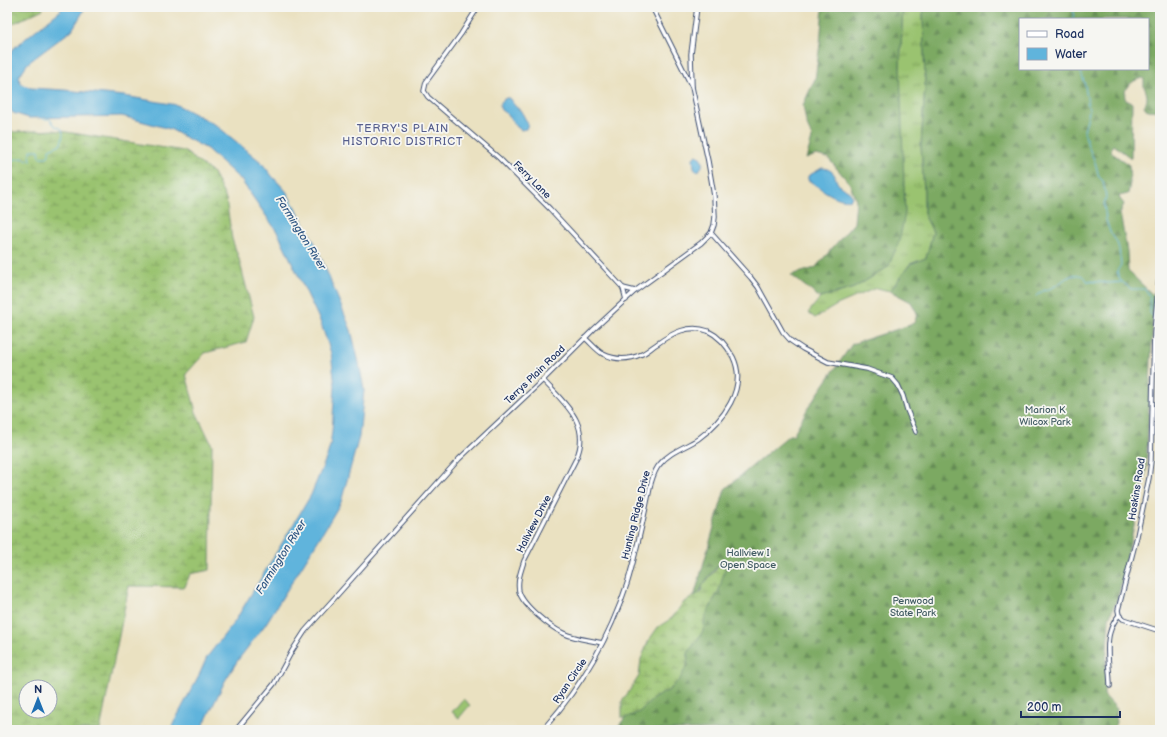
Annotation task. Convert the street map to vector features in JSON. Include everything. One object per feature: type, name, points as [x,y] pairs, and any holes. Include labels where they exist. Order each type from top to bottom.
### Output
[{"type":"street","name":"Ferry Lane","points":[[478,7],[431,73],[424,90],[428,97],[499,158],[550,209],[623,288],[626,300]]},
{"type":"street","points":[[652,7],[692,87]]},
{"type":"street","points":[[697,7],[692,38],[692,87],[714,196],[715,217],[711,233],[758,287],[782,332],[787,337],[803,349],[828,362],[867,368],[892,378],[901,390],[916,432]]},
{"type":"street","points":[[684,71],[691,70]]},
{"type":"street","name":"Terrys Plain Road","points":[[236,730],[274,684],[305,631],[459,458],[543,380],[635,291],[701,243],[711,233]]},
{"type":"street","name":"Hoskins Road","points":[[1110,686],[1108,645],[1110,632],[1119,615],[1118,610],[1137,536],[1151,461],[1154,333],[1160,266]]},
{"type":"street","points":[[623,288],[635,291]]},
{"type":"street","name":"Hunting Ridge Drive","points":[[585,338],[602,353],[621,359],[643,354],[665,338],[679,332],[691,329],[702,329],[714,334],[723,342],[734,359],[738,372],[732,400],[723,416],[697,439],[664,459],[656,469],[626,585],[620,603],[602,643]]},
{"type":"street","name":"Hallview Drive","points":[[543,380],[574,415],[580,431],[582,443],[576,459],[524,560],[519,577],[519,593],[522,599],[534,612],[563,633],[602,643]]},
{"type":"street","points":[[1119,615],[1123,619],[1160,630]]},
{"type":"street","name":"Ryan Circle","points":[[546,726],[578,686],[602,643]]},
{"type":"green space","points":[[7,7],[43,7],[43,9],[10,25],[7,31]]},
{"type":"green space","points":[[823,7],[903,7],[900,66],[905,213],[899,242],[888,267],[854,288],[820,298],[791,275],[815,268],[854,223],[856,200],[850,184],[828,158],[816,155],[806,159],[812,138],[806,122],[803,105],[815,79]]},
{"type":"green space","points":[[903,7],[925,7],[923,14],[925,85],[921,145],[924,214],[933,232],[926,258],[910,264],[890,291],[876,288],[837,305],[815,318],[808,313],[820,298],[854,288],[888,267]]},
{"type":"green space","points":[[925,7],[1160,7],[1160,111],[1147,110],[1144,106],[1147,101],[1147,96],[1143,78],[1131,83],[1125,90],[1125,97],[1126,100],[1132,103],[1131,158],[1113,145],[1111,148],[1112,153],[1129,165],[1130,183],[1128,194],[1119,196],[1124,204],[1120,213],[1127,251],[1128,271],[1154,296],[1146,472],[1118,597],[1109,618],[1104,695],[1117,709],[1115,730],[615,730],[625,718],[639,712],[654,698],[669,690],[687,665],[688,653],[703,631],[705,617],[719,590],[722,562],[703,585],[699,593],[694,597],[725,489],[789,435],[793,435],[808,408],[852,344],[915,322],[917,313],[911,302],[890,291],[910,264],[926,258],[933,232],[924,214],[921,145],[925,85],[923,14]]},
{"type":"green space","points":[[7,129],[14,132],[54,130],[184,151],[213,173],[226,199],[232,239],[239,259],[254,317],[246,342],[205,353],[186,374],[196,412],[212,445],[210,570],[190,574],[185,587],[129,586],[100,730],[7,730]]},
{"type":"green space","points":[[722,562],[725,569],[719,590],[705,617],[703,631],[688,653],[687,665],[680,679],[669,690],[654,698],[639,712],[622,718],[622,701],[639,676],[641,659],[649,640],[658,627],[672,618],[683,603],[701,592],[703,585]]},
{"type":"green space","points":[[463,699],[470,705],[459,718],[452,712]]},
{"type":"water","name":"Farmington River","points":[[62,7],[84,7],[83,12],[72,30],[28,63],[19,76],[20,83],[31,88],[124,96],[177,105],[216,125],[261,162],[286,191],[315,243],[351,330],[359,363],[364,390],[359,437],[341,502],[265,625],[238,660],[225,681],[201,730],[170,730],[207,657],[235,621],[311,495],[330,446],[335,386],[331,353],[320,321],[278,233],[241,180],[207,149],[170,129],[122,116],[29,118],[13,113],[7,105],[7,61],[13,49],[60,11]]},
{"type":"water","points":[[506,98],[509,98],[521,111],[528,124],[526,129],[521,130],[517,127],[508,115],[501,110],[499,105]]},
{"type":"water","points":[[696,155],[699,156],[702,161],[702,167],[696,171],[693,158]]},
{"type":"water","points":[[822,168],[825,168],[835,175],[838,184],[851,194],[851,199],[846,200],[835,197],[808,180],[808,176]]},
{"type":"waterway","points":[[1073,18],[1074,7]]},
{"type":"waterway","points":[[1080,70],[1085,85],[1089,111],[1084,131],[1099,177],[1103,181],[1106,197],[1104,204],[1106,220],[1110,232],[1117,242],[1119,249],[1121,265],[1117,271],[1120,280],[1131,289],[1145,289],[1150,296],[1150,313],[1153,316]]},
{"type":"waterway","points":[[7,161],[22,158],[31,161],[31,150],[39,150],[40,157],[47,157],[49,155],[49,149],[61,144],[63,134],[62,129],[55,126],[50,119],[43,119],[41,117]]},
{"type":"waterway","points":[[1036,296],[1040,292],[1053,287],[1068,277],[1074,275],[1083,276],[1087,281],[1109,283],[1122,282]]},
{"type":"district","name":"TERRY'S PLAIN HISTORIC DISTRICT","points":[[403,134]]},
{"type":"park label","name":"Marion K Wilcox Park","points":[[1045,416]]},
{"type":"park label","name":"Hallview I Open Space","points":[[748,558]]},
{"type":"park label","name":"Penwood State Park","points":[[913,606]]}]
